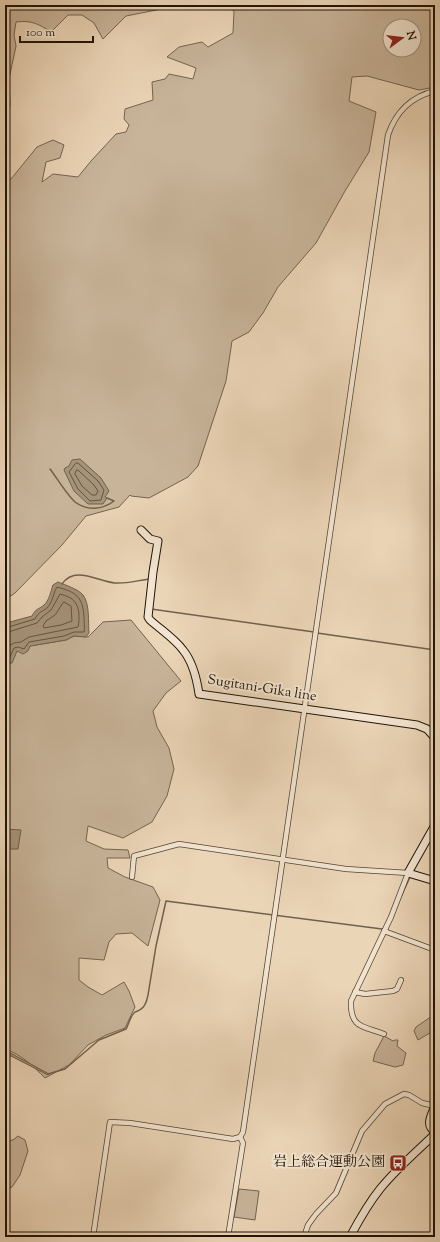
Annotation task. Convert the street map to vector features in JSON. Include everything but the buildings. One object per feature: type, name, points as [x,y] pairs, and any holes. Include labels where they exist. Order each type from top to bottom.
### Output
[{"type":"main road","name":"Sugitani-Gika line","points":[[141,530],[150,540],[158,541],[148,617],[177,643],[187,655],[196,678],[199,694],[417,725],[427,729],[435,738]]},
{"type":"main road","points":[[435,825],[408,873],[435,880]]},
{"type":"main road","points":[[350,1237],[363,1212],[380,1189],[393,1174],[435,1133],[429,1124],[435,1106]]},
{"type":"street","points":[[93,1237],[110,1122],[130,1123],[232,1139],[240,1137],[243,1132],[388,135],[393,122],[407,105],[428,93],[435,91]]},
{"type":"street","points":[[132,877],[134,856],[179,844],[346,869],[408,873],[384,930],[351,1001],[353,1018],[358,1025],[384,1034]]},
{"type":"street","points":[[384,930],[435,950]]},
{"type":"street","points":[[435,965],[435,980]]},
{"type":"street","points":[[355,992],[365,994],[397,989],[401,980]]},
{"type":"street","points":[[304,1237],[308,1226],[316,1214],[336,1193],[362,1131],[385,1104],[404,1094],[410,1095],[422,1103],[435,1106]]},
{"type":"street","points":[[228,1237],[243,1143],[240,1137]]},
{"type":"shaded area","points":[[5,5],[182,5],[126,16],[103,39],[94,23],[82,15],[68,15],[51,32],[35,23],[16,22],[14,35],[16,46],[9,79],[10,106],[5,122]]},
{"type":"shaded area","points":[[226,5],[435,5],[435,87],[419,90],[367,76],[352,77],[349,101],[376,112],[369,152],[316,243],[278,287],[263,313],[249,332],[232,341],[226,381],[198,466],[188,477],[149,498],[130,495],[119,507],[86,516],[62,545],[15,593],[5,600],[5,179],[11,179],[37,147],[53,140],[64,145],[60,158],[46,162],[42,182],[53,174],[78,177],[116,134],[126,132],[129,125],[124,119],[125,109],[153,100],[152,82],[165,79],[169,74],[193,79],[196,68],[167,57],[179,47],[202,42],[208,47],[233,33],[234,11]]},
{"type":"shaded area","points":[[131,620],[181,681],[166,693],[153,711],[157,727],[169,748],[174,769],[167,796],[152,822],[123,838],[88,826],[86,841],[104,849],[128,850],[130,858],[107,858],[108,868],[125,877],[153,887],[160,900],[148,946],[132,933],[116,934],[109,942],[104,960],[79,958],[79,980],[102,995],[124,982],[135,1007],[125,1028],[106,1035],[88,1045],[69,1065],[45,1078],[32,1065],[11,1051],[5,1049],[5,664],[6,665],[17,651],[30,646],[66,640],[74,636],[88,637],[103,622]]},
{"type":"shaded area","points":[[435,1002],[435,1030],[418,1040],[414,1031],[416,1027],[432,1016]]},
{"type":"shaded area","points":[[384,1036],[393,1041],[398,1040],[397,1046],[406,1053],[403,1065],[395,1067],[373,1061],[375,1053]]},
{"type":"shaded area","points":[[18,1136],[25,1140],[28,1151],[20,1175],[12,1187],[5,1190],[5,1141],[13,1140]]},
{"type":"shaded area","points":[[239,1189],[259,1191],[255,1220],[234,1217]]},
{"type":"water","points":[[80,459],[101,478],[109,491],[103,504],[88,504],[74,491],[64,470],[69,466],[72,460]]},
{"type":"water","points":[[58,582],[75,589],[83,595],[88,608],[89,633],[86,637],[74,636],[66,640],[30,646],[28,651],[23,654],[17,651],[12,663],[5,664],[5,625],[10,622],[32,616],[36,610],[46,603],[53,585]]},
{"type":"water","points":[[5,829],[21,830],[18,849],[8,849],[5,856]]},
{"type":"water","points":[[5,1050],[49,1074],[48,1075],[11,1056],[5,1056]]},
{"type":"waterway","points":[[50,469],[69,495],[80,505],[89,508],[100,508],[114,501],[107,498]]},
{"type":"waterway","points":[[62,584],[67,578],[80,575],[115,583],[150,579]]},
{"type":"waterway","points":[[151,609],[314,632]]},
{"type":"waterway","points":[[317,633],[435,650]]},
{"type":"waterway","points":[[400,899],[410,877]]},
{"type":"waterway","points":[[48,1074],[65,1069],[99,1040],[126,1029],[133,1014],[144,1006],[148,997],[156,946],[166,901],[382,929],[385,928]]},
{"type":"place","name":"岩上総合運動公園","points":[[398,1163]]}]
